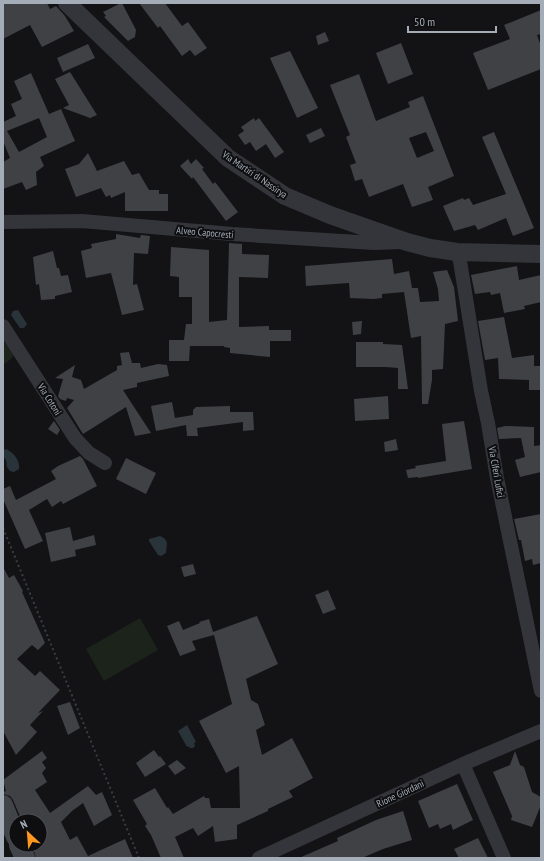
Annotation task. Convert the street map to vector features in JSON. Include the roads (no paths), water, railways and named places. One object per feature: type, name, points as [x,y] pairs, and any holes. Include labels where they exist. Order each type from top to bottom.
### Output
[{"type":"main road","points":[[3,805],[8,817]]},
{"type":"street","name":"Via Martiri di Nassirya","points":[[67,3],[228,158],[285,196],[330,215],[407,242],[430,248],[458,252],[541,254]]},
{"type":"street","name":"Alveo Capocresti","points":[[3,222],[82,221],[232,234],[366,243],[407,242]]},
{"type":"street","name":"Via Ciferi Lufici","points":[[458,252],[497,478],[541,691]]},
{"type":"street","name":"Via Cotoni","points":[[3,326],[75,438],[89,453],[105,463]]},
{"type":"street","name":"Rione Giordani","points":[[259,858],[463,764],[541,731]]},
{"type":"street","points":[[463,764],[504,858]]}]
